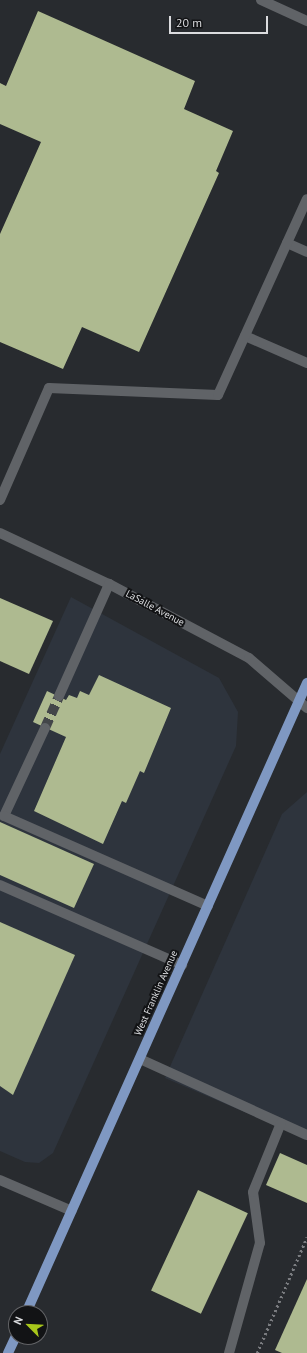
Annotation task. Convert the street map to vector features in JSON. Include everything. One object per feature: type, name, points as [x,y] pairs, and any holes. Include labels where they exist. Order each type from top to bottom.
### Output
[{"type":"main road","name":"West Franklin Avenue","points":[[30,1305],[208,906],[303,705],[307,683]]},
{"type":"street","points":[[266,1],[307,21]]},
{"type":"street","points":[[0,500],[49,388],[218,395],[307,199]]},
{"type":"street","points":[[287,243],[307,252]]},
{"type":"street","points":[[245,336],[307,363]]},
{"type":"street","name":"LaSalle Avenue","points":[[0,533],[110,584],[249,658],[303,705]]},
{"type":"street","points":[[59,696],[110,584]]},
{"type":"street","points":[[45,728],[4,816],[208,906]]},
{"type":"street","points":[[0,885],[182,965]]},
{"type":"street","points":[[140,1059],[307,1135]]},
{"type":"street","points":[[229,1353],[260,1243],[253,1192],[281,1123]]},
{"type":"street","points":[[0,1180],[72,1211]]},
{"type":"path","points":[[256,1353],[307,1237]]},
{"type":"shaded area","points":[[71,597],[219,678],[238,712],[236,746],[53,1153],[39,1163],[25,1162],[0,1151],[0,754]]},
{"type":"shaded area","points":[[307,792],[307,1139],[165,1078],[282,814]]},
{"type":"building","points":[[38,11],[195,81],[184,109],[233,131],[216,171],[219,173],[139,352],[82,327],[63,369],[0,342],[0,234],[41,142],[0,124],[0,83],[6,86]]},
{"type":"building","points":[[0,598],[53,621],[29,674],[0,661]]},
{"type":"building","points":[[99,675],[171,708],[144,773],[140,771],[126,803],[122,801],[103,844],[34,811],[66,737],[33,722],[47,691],[66,700],[69,695],[77,698],[80,691],[89,695]]},
{"type":"building","points":[[0,822],[94,864],[74,908],[0,875]]},
{"type":"building","points":[[0,922],[75,955],[13,1095],[0,1086]]},
{"type":"building","points":[[280,1153],[307,1165],[307,1203],[266,1185]]},
{"type":"building","points":[[198,1190],[248,1213],[201,1314],[151,1291]]},
{"type":"building","points":[[307,1279],[307,1353],[282,1353],[275,1350]]},
{"type":"tunnel","points":[[45,728],[59,696]]}]
